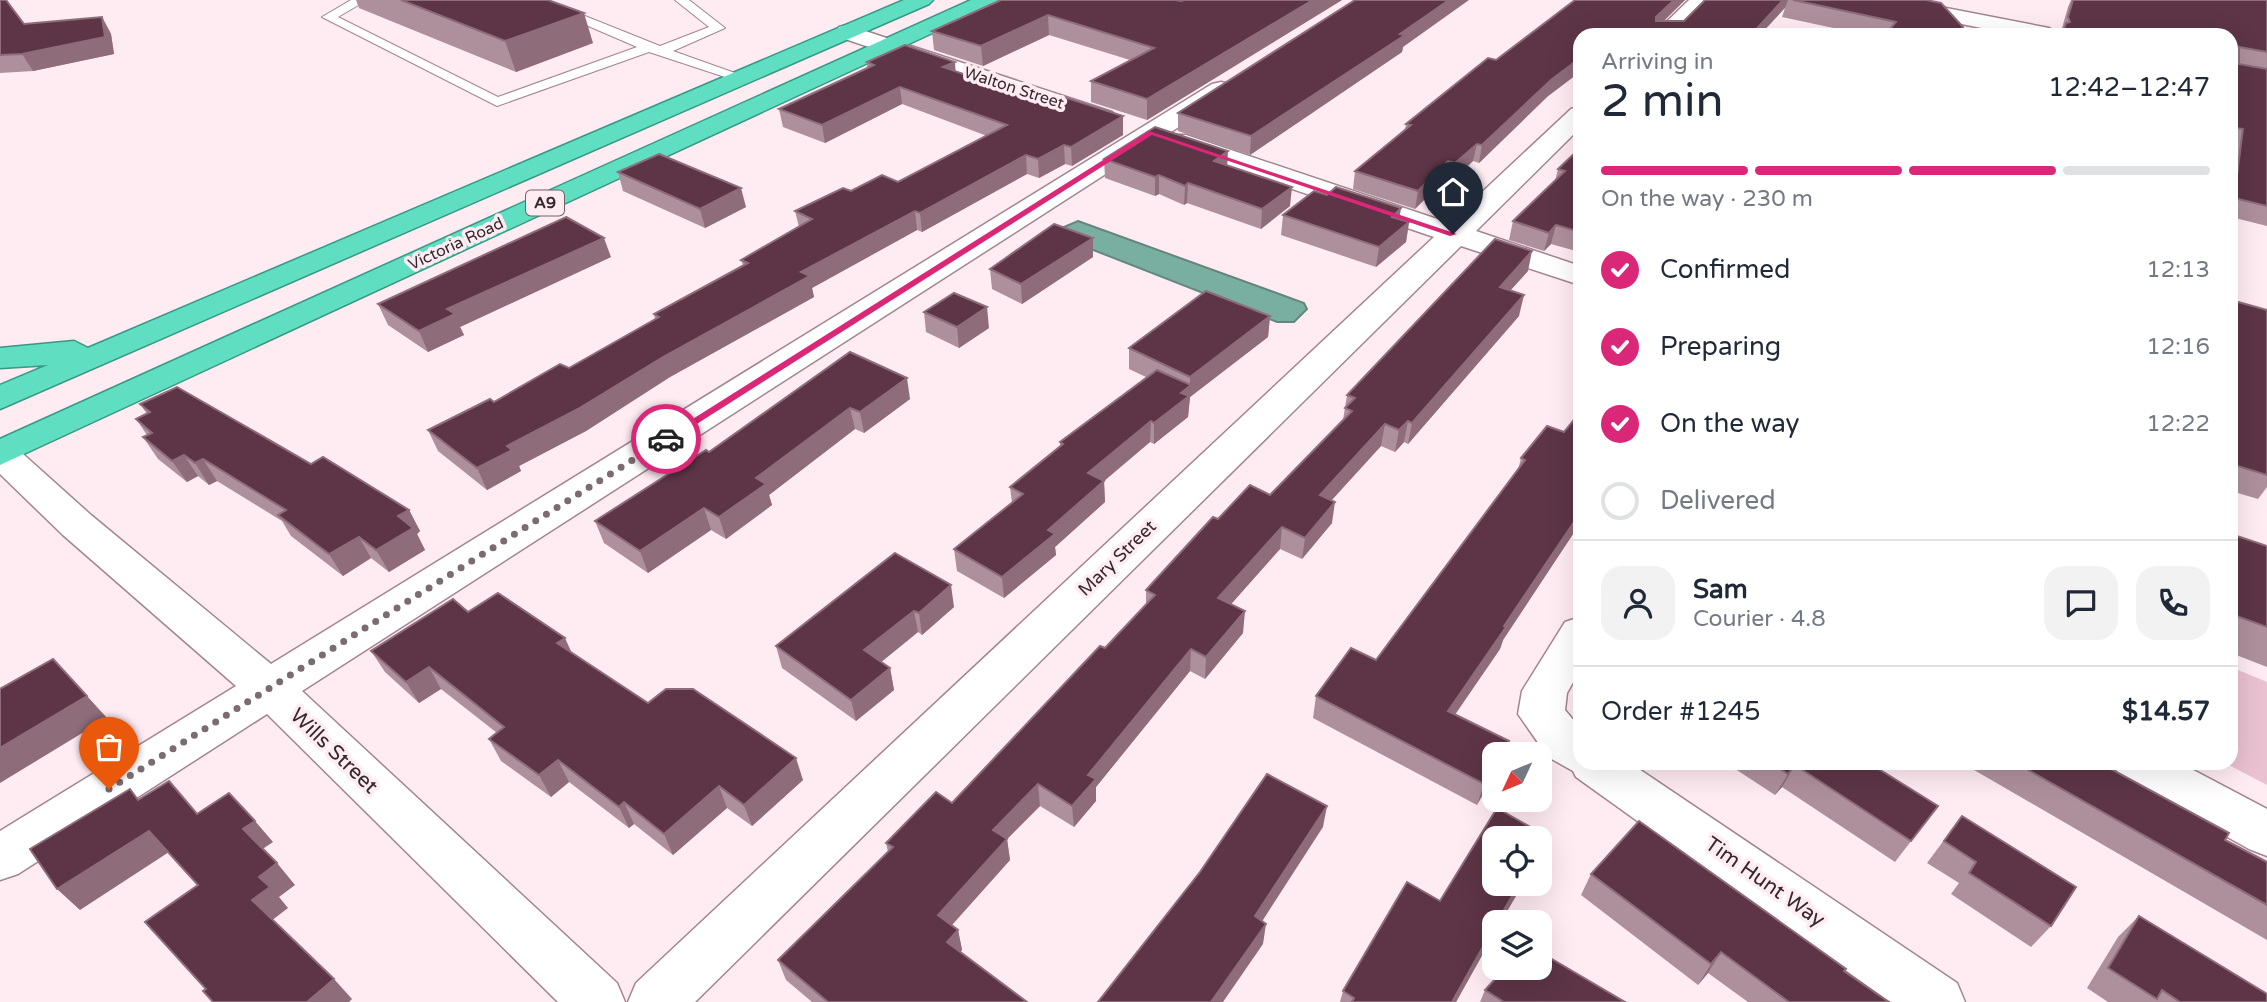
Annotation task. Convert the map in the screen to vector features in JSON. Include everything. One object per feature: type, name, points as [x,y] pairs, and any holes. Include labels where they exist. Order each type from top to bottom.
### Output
[{"type":"highway","name":"A9","points":[[0,398],[922,0]]},
{"type":"highway","name":"Victoria Road","points":[[0,453],[988,0]]},
{"type":"highway","points":[[0,358],[24,359],[128,342]]},
{"type":"street","points":[[1671,28],[1701,0]]},
{"type":"street","points":[[1873,0],[2016,26]]},
{"type":"street","name":"Walton Street","points":[[847,32],[1573,273]]},
{"type":"street","points":[[0,858],[1249,71]]},
{"type":"street","name":"Mary Street","points":[[656,1002],[1573,121]]},
{"type":"street","name":"Wills Street","points":[[0,453],[77,524],[270,689],[597,1002]]},
{"type":"street","points":[[1573,645],[1545,691],[1541,714],[1573,749]]},
{"type":"street","name":"Tim Hunt Way","points":[[1603,770],[1937,1002]]},
{"type":"street","points":[[2150,770],[2267,834]]},
{"type":"lane","points":[[362,0],[328,18],[497,102],[718,28],[681,0]]},
{"type":"lane","points":[[534,0],[654,49],[742,78]]},
{"type":"shaded area","points":[[1078,221],[1304,303],[1307,309],[1294,322],[1277,322],[1055,235],[1059,229]]},
{"type":"shaded area","points":[[2238,670],[2267,682],[2267,785],[2238,770]]},
{"type":"building","points":[[0,0],[6,0],[24,24],[102,17],[105,37],[22,54],[0,55]]},
{"type":"building","points":[[401,0],[548,0],[584,13],[505,41]]},
{"type":"building","points":[[1001,0],[1313,0],[1147,99],[1091,81],[1154,48],[1048,15],[981,46],[932,31]]},
{"type":"building","points":[[1355,0],[1449,0],[1400,34],[1405,35],[1251,136],[1178,113]]},
{"type":"building","points":[[1575,0],[1674,0],[1656,17],[1656,21],[1684,21],[1705,0],[1783,0],[1757,28],[1573,28],[1573,63],[1551,80],[1482,145],[1477,144],[1455,163],[1448,161],[1418,191],[1355,171],[1411,125],[1406,124],[1488,58],[1496,60]]},
{"type":"building","points":[[1793,0],[1926,0],[1941,3],[1963,27],[1891,28],[1896,22]]},
{"type":"building","points":[[2073,0],[2267,0],[2267,52],[2239,47],[2239,64],[2267,69],[2267,206],[2238,199],[2238,167],[2243,129],[2238,128],[2238,28],[2064,28],[2066,23],[2070,22],[2068,17]]},
{"type":"building","points":[[905,45],[955,62],[943,67],[1050,104],[1064,97],[1123,116],[1071,147],[1064,145],[1038,159],[1026,155],[920,213],[915,211],[801,272],[810,276],[663,357],[578,409],[507,446],[512,450],[477,468],[428,430],[490,399],[494,402],[560,364],[569,368],[659,317],[654,314],[748,263],[741,260],[812,219],[795,211],[843,188],[851,191],[882,175],[898,182],[1007,125],[900,87],[822,125],[779,109],[874,65],[867,62]]},
{"type":"building","points":[[1155,127],[1228,151],[1214,161],[1292,187],[1262,209],[1188,183],[1185,186],[1159,175],[1155,177],[1104,159]]},
{"type":"building","points":[[659,154],[741,188],[700,209],[618,172]]},
{"type":"building","points":[[1573,155],[1573,230],[1556,225],[1549,233],[1513,221],[1565,171],[1558,169]]},
{"type":"building","points":[[1336,187],[1401,208],[1392,217],[1409,222],[1379,247],[1283,215],[1314,191],[1327,195]]},
{"type":"building","points":[[566,217],[604,238],[447,309],[455,314],[419,331],[378,304]]},
{"type":"building","points":[[1054,224],[1093,238],[1021,284],[990,269]]},
{"type":"building","points":[[1495,239],[1532,251],[1500,287],[1524,295],[1412,423],[1408,421],[1399,430],[1385,424],[1320,495],[1335,502],[1305,538],[1282,527],[1218,598],[1245,611],[1206,657],[1191,649],[1088,775],[1096,779],[1072,806],[1038,784],[993,830],[1007,839],[938,915],[958,930],[947,942],[1027,1002],[828,1002],[778,960],[893,847],[886,843],[936,792],[952,803],[1100,646],[1105,648],[1155,595],[1146,590],[1213,517],[1218,519],[1250,485],[1270,495],[1352,411],[1345,408],[1355,398],[1347,395]]},
{"type":"building","points":[[1206,291],[1270,316],[1190,377],[1129,348]]},
{"type":"building","points":[[954,293],[987,307],[957,327],[924,312]]},
{"type":"building","points":[[2238,302],[2267,310],[2267,475],[2238,466]]},
{"type":"building","points":[[850,352],[907,378],[860,412],[850,408],[756,478],[766,484],[719,517],[704,508],[640,551],[595,521],[706,450],[709,452]]},
{"type":"building","points":[[1157,370],[1191,385],[1181,393],[1189,396],[1154,423],[1151,421],[1088,473],[1104,481],[1048,530],[1055,534],[1002,577],[954,549],[1023,494],[1010,487],[1063,444],[1060,442]]},
{"type":"building","points":[[177,387],[311,464],[323,457],[409,510],[398,516],[413,528],[376,550],[359,537],[329,554],[278,515],[286,510],[203,459],[195,463],[184,455],[172,461],[143,437],[152,433],[136,419],[150,412],[140,404]]},
{"type":"building","points":[[1573,421],[1573,523],[1448,711],[1509,741],[1482,742],[1482,783],[1316,696],[1351,648],[1376,660],[1525,460],[1521,458],[1547,426],[1564,432]]},
{"type":"building","points":[[2238,536],[2267,546],[2267,627],[2238,617]]},
{"type":"building","points":[[895,553],[951,585],[919,613],[914,611],[864,650],[890,668],[851,700],[776,646]]},
{"type":"building","points":[[498,593],[565,638],[557,643],[648,703],[666,689],[693,689],[796,758],[744,805],[719,786],[664,834],[624,802],[619,807],[558,760],[539,775],[489,739],[504,727],[429,667],[406,682],[371,651],[453,599],[468,612]]},
{"type":"building","points":[[53,659],[87,696],[0,748],[0,689]]},
{"type":"building","points":[[1803,770],[1880,770],[1938,806],[1911,841]]},
{"type":"building","points":[[2028,770],[2113,770],[2229,833],[2225,840],[2267,862],[2267,905]]},
{"type":"building","points":[[1267,774],[1327,806],[1255,916],[1266,924],[1211,1002],[1098,1002],[1200,872]]},
{"type":"building","points":[[169,781],[197,814],[229,793],[255,821],[243,829],[277,863],[259,877],[270,887],[252,900],[334,979],[307,1002],[213,1002],[203,991],[206,989],[145,922],[198,885],[149,831],[57,889],[30,849],[130,789],[138,800]]},
{"type":"building","points":[[1495,812],[1504,812],[1528,826],[1486,826]]},
{"type":"building","points":[[1962,816],[2076,887],[2051,926],[1969,873],[1976,862],[1944,841]]},
{"type":"building","points":[[1639,821],[1889,1002],[1789,1002],[1721,952],[1711,964],[1591,874]]},
{"type":"building","points":[[1482,832],[1482,896],[1512,896],[1504,910],[1482,910],[1482,948],[1452,1002],[1352,1002],[1354,998],[1343,991],[1407,882],[1440,901]]},
{"type":"building","points":[[2139,916],[2267,994],[2267,1002],[2180,1002],[2162,990],[2157,999],[2108,968]]},
{"type":"building","points":[[1552,959],[1625,1002],[1504,1002],[1485,990],[1494,980],[1552,980]]},
{"type":"way so far","points":[[109,789],[666,439]]},
{"type":"route","points":[[666,439],[1152,133],[1453,234]]}]
